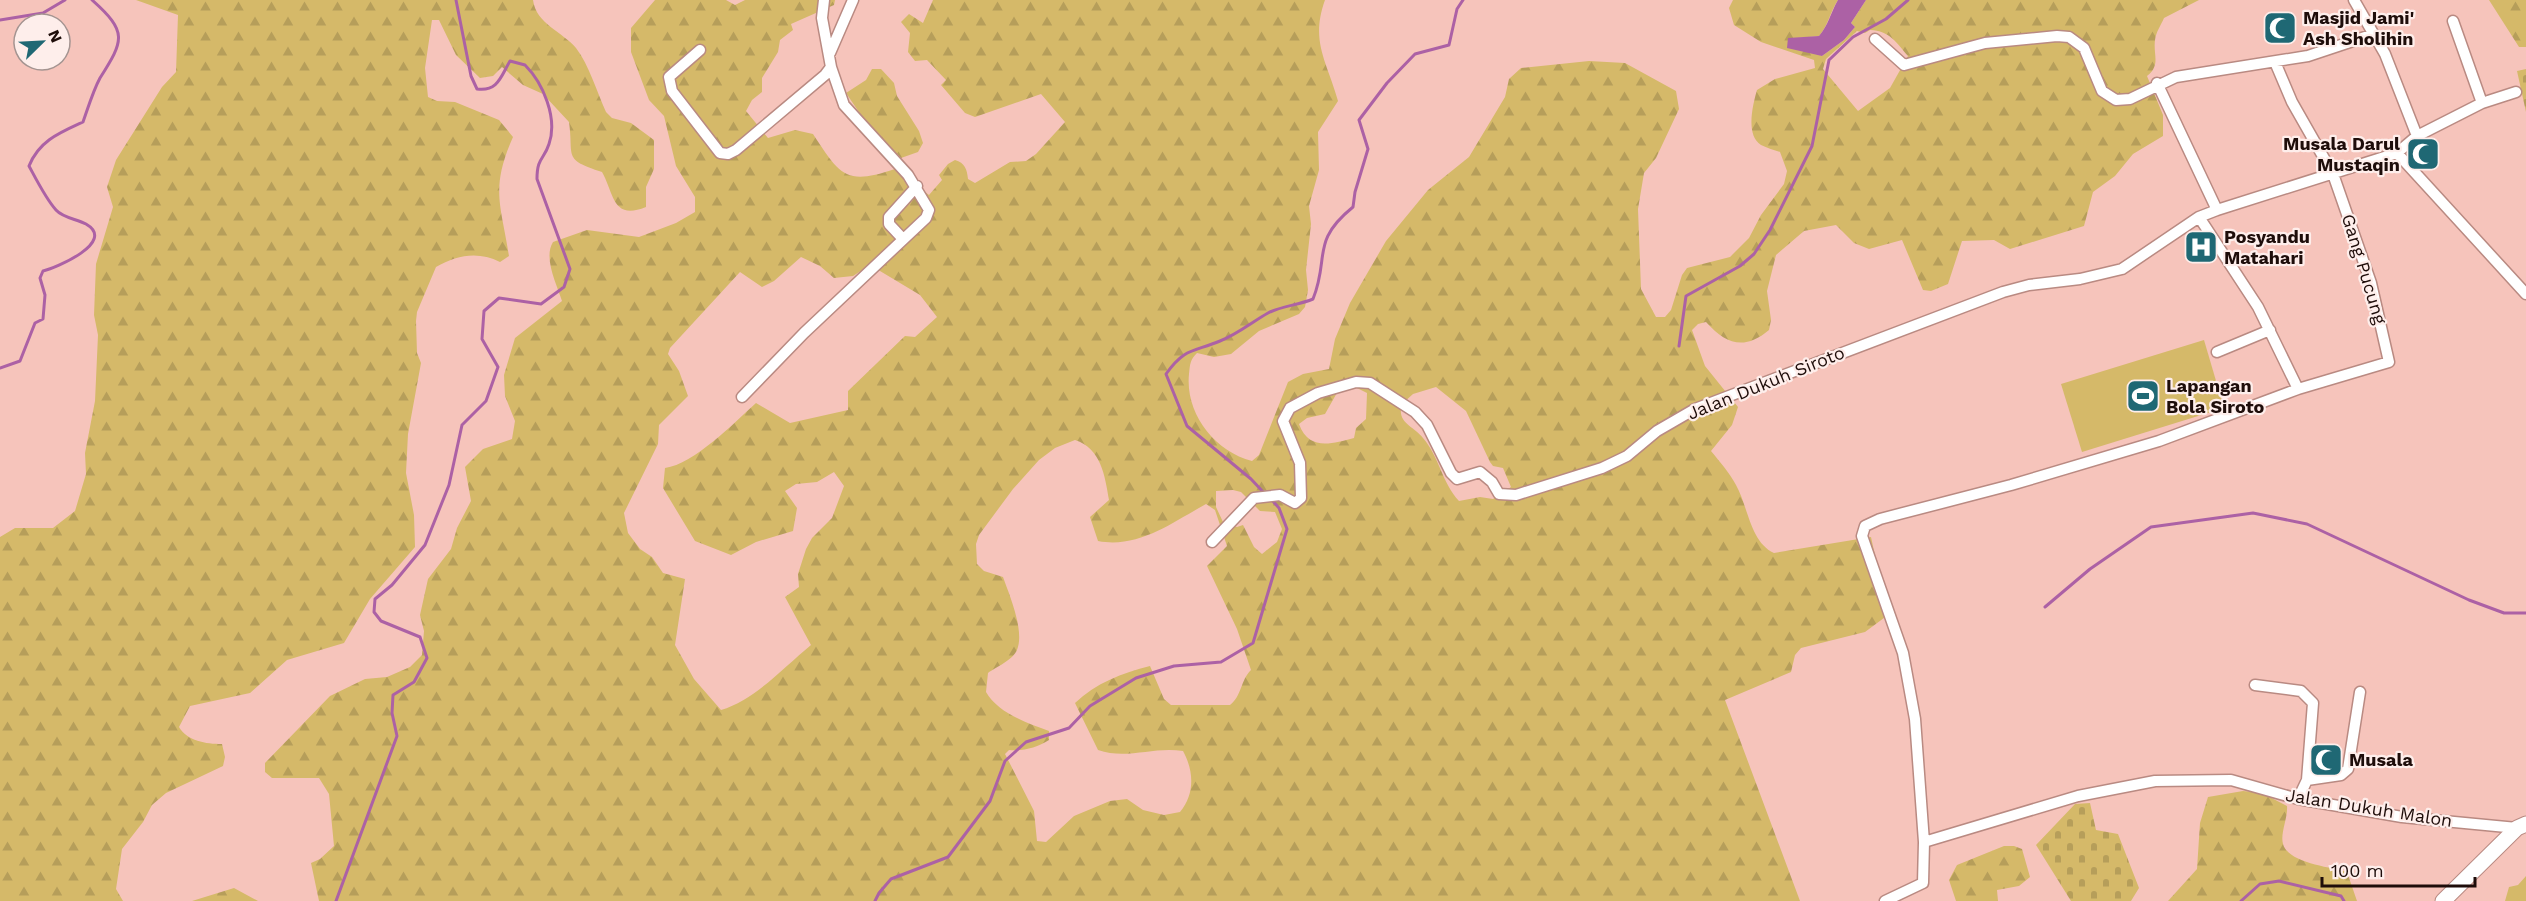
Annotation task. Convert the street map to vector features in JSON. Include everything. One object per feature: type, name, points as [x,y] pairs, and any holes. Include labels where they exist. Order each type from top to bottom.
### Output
[{"type":"street","points":[[742,397],[804,333],[926,218],[930,210],[917,186],[844,105],[831,67],[822,18],[824,0]]},
{"type":"street","points":[[830,53],[853,0]]},
{"type":"street","points":[[2354,0],[2385,54],[2417,136]]},
{"type":"street","points":[[2453,21],[2482,103]]},
{"type":"street","points":[[1875,39],[1904,65],[1985,43],[2069,37],[2084,48],[2102,91],[2116,100],[2130,99],[2157,83],[2175,76],[2308,56],[2374,34]]},
{"type":"street","points":[[700,50],[673,70],[669,76],[670,84],[672,91],[720,153],[728,154],[754,135],[831,67]]},
{"type":"street","points":[[2275,62],[2292,102],[2333,174]]},
{"type":"street","points":[[2157,83],[2217,210]]},
{"type":"street","name":"Jalan Dukuh Siroto","points":[[1212,542],[1254,498],[1280,495],[1290,503],[1295,503],[1301,498],[1300,463],[1287,433],[1283,421],[1284,416],[1290,408],[1333,388],[1356,382],[1370,384],[1415,412],[1427,425],[1451,474],[1457,479],[1480,472],[1492,482],[1499,494],[1516,495],[1602,468],[1628,456],[1657,431],[1695,409],[2003,292],[2029,285],[2080,279],[2122,269],[2199,217],[2240,201],[2397,153],[2417,136],[2482,103],[2516,92]]},
{"type":"street","points":[[2397,153],[2526,294]]},
{"type":"street","name":"Gang Pucung","points":[[2298,390],[2387,364],[2390,360],[2371,283],[2333,174]]},
{"type":"street","points":[[903,239],[889,224],[889,217],[917,186]]},
{"type":"street","points":[[1885,901],[1923,883],[1924,842],[1915,719],[1903,653],[1862,536],[1865,526],[1880,519],[2011,485],[2159,441],[2298,390],[2270,330],[2231,262],[2199,217]]},
{"type":"street","points":[[2217,352],[2270,330]]},
{"type":"street","points":[[2255,685],[2301,692],[2310,698],[2313,715],[2307,780],[2298,800]]},
{"type":"street","points":[[2307,780],[2341,775],[2348,769],[2360,692]]},
{"type":"street","name":"Jalan Dukuh Malon","points":[[1924,842],[2078,796],[2155,781],[2231,780],[2298,800],[2402,817],[2522,826]]},
{"type":"street","name":"Jalan Dukuh Malon","points":[[2443,901],[2522,826]]},
{"type":"green space","points":[[136,0],[533,0],[544,22],[571,42],[581,55],[606,112],[612,118],[631,123],[654,140],[654,169],[646,187],[646,207],[635,210],[620,208],[602,172],[575,160],[571,150],[569,122],[543,94],[523,85],[502,67],[493,76],[480,78],[456,55],[439,20],[432,20],[425,68],[428,97],[437,101],[455,102],[499,120],[513,137],[502,170],[499,196],[509,256],[500,262],[484,256],[460,257],[436,267],[417,312],[417,353],[421,363],[408,434],[406,473],[414,515],[415,547],[370,599],[344,643],[287,660],[250,693],[190,706],[179,727],[192,739],[222,744],[225,757],[223,766],[166,793],[152,805],[143,822],[122,849],[116,889],[123,901],[0,901],[0,537],[15,528],[53,528],[75,511],[86,474],[85,453],[95,401],[98,335],[94,315],[96,264],[113,207],[107,187],[116,160],[162,87],[176,72],[178,15]]},
{"type":"green space","points":[[655,0],[726,0],[735,5],[745,0],[835,0],[834,5],[791,24],[793,30],[780,40],[778,52],[762,78],[762,92],[752,100],[746,111],[768,138],[795,130],[813,134],[830,159],[845,173],[865,176],[895,169],[929,195],[942,180],[939,175],[948,164],[955,160],[963,165],[968,179],[975,183],[1010,162],[1026,161],[1036,154],[1065,122],[1041,94],[975,117],[965,113],[941,85],[946,80],[927,60],[915,61],[908,52],[910,33],[901,22],[909,14],[923,23],[933,0],[1325,0],[1319,28],[1320,40],[1338,101],[1318,132],[1319,170],[1309,206],[1311,224],[1305,307],[1299,314],[1259,331],[1231,354],[1214,357],[1197,353],[1190,367],[1189,389],[1197,416],[1214,439],[1226,449],[1252,461],[1259,455],[1288,382],[1303,374],[1329,369],[1335,339],[1350,303],[1386,241],[1428,190],[1469,157],[1505,97],[1509,79],[1521,68],[1589,61],[1625,63],[1676,91],[1679,109],[1656,158],[1644,173],[1638,209],[1641,289],[1656,317],[1665,317],[1671,310],[1682,275],[1687,268],[1730,257],[1749,238],[1761,215],[1784,184],[1787,171],[1780,152],[1761,145],[1753,134],[1752,119],[1757,90],[1775,79],[1815,68],[1814,60],[1761,42],[1734,25],[1729,8],[1733,0],[1838,0],[1819,36],[1788,39],[1822,56],[1844,40],[1855,27],[1851,23],[1866,0],[2199,0],[2164,18],[2157,31],[2156,60],[2154,68],[2147,76],[2163,115],[2163,136],[2133,154],[2115,176],[2093,192],[2084,226],[2010,249],[1994,240],[1962,241],[1948,284],[1931,291],[1923,290],[1902,240],[1869,249],[1854,243],[1836,225],[1804,231],[1776,255],[1767,291],[1771,320],[1769,330],[1751,341],[1736,342],[1728,340],[1713,330],[1706,322],[1698,324],[1692,330],[1705,366],[1738,407],[1732,425],[1711,451],[1736,485],[1750,523],[1760,541],[1774,553],[1871,537],[1888,615],[1865,632],[1801,648],[1795,655],[1791,672],[1725,700],[1800,901],[319,901],[311,863],[320,859],[334,846],[329,794],[319,778],[272,778],[265,772],[265,763],[330,696],[365,679],[387,677],[410,667],[422,655],[424,631],[420,615],[428,579],[451,549],[457,528],[471,501],[465,467],[483,449],[512,439],[515,421],[505,396],[504,375],[515,338],[562,301],[550,263],[550,248],[553,242],[587,230],[639,237],[676,223],[695,212],[695,197],[676,166],[664,116],[649,100],[631,52],[631,28]],"holes":[[[1870,30],[1888,35],[1908,56],[1890,88],[1858,111],[1823,69],[1826,59],[1857,31],[1865,33]],[[801,257],[820,266],[834,278],[853,276],[870,265],[920,295],[937,317],[915,337],[905,336],[848,391],[848,410],[790,423],[756,403],[701,451],[676,465],[665,468],[663,488],[695,541],[731,555],[756,542],[793,531],[797,508],[785,491],[796,484],[817,482],[834,472],[844,486],[832,518],[812,538],[806,549],[798,574],[799,587],[785,597],[811,645],[746,699],[721,710],[694,679],[675,645],[685,579],[663,573],[652,557],[640,549],[628,533],[624,513],[658,444],[659,425],[688,396],[679,371],[668,354],[670,348],[740,272],[762,287],[774,281]],[[1355,387],[1367,393],[1366,419],[1356,428],[1354,438],[1322,443],[1315,442],[1303,433],[1299,424],[1307,418],[1325,414],[1338,391]],[[1436,387],[1466,411],[1490,462],[1493,466],[1503,468],[1511,487],[1493,499],[1480,497],[1459,501],[1448,486],[1428,445],[1401,416],[1402,404],[1413,394]],[[1075,440],[1091,449],[1100,464],[1109,500],[1090,517],[1098,541],[1113,542],[1141,538],[1168,526],[1206,504],[1215,510],[1227,546],[1207,566],[1237,629],[1251,670],[1237,697],[1230,705],[1171,705],[1164,699],[1150,666],[1110,680],[1083,696],[1075,703],[1098,750],[1119,754],[1162,750],[1183,751],[1191,774],[1188,798],[1180,812],[1164,815],[1143,810],[1127,799],[1110,801],[1074,816],[1046,842],[1037,841],[1034,811],[1005,754],[1009,750],[1030,748],[1044,743],[1049,740],[1049,731],[1005,711],[986,692],[988,673],[1015,654],[1019,633],[1003,577],[984,571],[977,564],[976,544],[979,535],[1013,489],[1039,460],[1055,448]],[[1216,491],[1241,492],[1260,511],[1275,512],[1282,529],[1277,542],[1262,554],[1254,547],[1243,525],[1237,527],[1223,522],[1216,507]]]},
{"type":"green space","points":[[2489,0],[2526,0],[2526,47],[2519,47]]},
{"type":"green space","points":[[872,69],[881,69],[894,83],[897,96],[919,131],[923,143],[918,152],[901,158],[865,121],[846,93],[866,80]]},
{"type":"green space","points":[[2526,69],[2526,112],[2517,71]]},
{"type":"green space","name":"Lapangan Bola Siroto","points":[[2204,340],[2224,408],[2082,452],[2061,384]]},
{"type":"green space","points":[[2243,791],[2262,793],[2287,806],[2282,840],[2286,850],[2301,860],[2347,872],[2357,901],[2168,901],[2197,869],[2200,823],[2208,797]]},
{"type":"green space","points":[[2090,803],[2096,830],[2118,834],[2139,888],[2131,901],[2071,901],[2036,845],[2075,804]]},
{"type":"green space","points":[[2004,846],[2022,849],[2030,877],[2019,886],[1997,890],[1998,901],[1956,901],[1949,880],[1957,865]]},
{"type":"green space","points":[[2526,876],[2526,901],[2505,901],[2509,887],[2518,885]]},
{"type":"green space","points":[[234,888],[258,901],[192,901]]},
{"type":"shaded area","points":[[1838,0],[1866,0],[1851,23],[1855,27],[1844,40],[1822,56],[1787,48],[1788,38],[1819,36]]},
{"type":"waterway","points":[[0,20],[43,13],[65,0]]},
{"type":"waterway","points":[[0,368],[20,361],[35,323],[43,319],[45,295],[40,278],[43,271],[70,260],[81,253],[94,239],[94,231],[86,224],[62,215],[56,210],[29,166],[44,144],[58,134],[83,122],[97,83],[118,45],[119,37],[112,20],[92,0]]},
{"type":"waterway","points":[[336,901],[397,736],[392,713],[393,695],[414,682],[427,658],[420,637],[381,621],[374,612],[375,599],[392,585],[425,545],[449,485],[462,425],[486,401],[498,367],[482,339],[484,311],[499,298],[541,304],[564,287],[570,269],[537,179],[538,166],[549,144],[552,123],[543,91],[525,65],[510,61],[498,82],[490,88],[477,89],[471,76],[456,0]]},
{"type":"waterway","points":[[1266,495],[1251,479],[1187,426],[1166,374],[1179,359],[1190,352],[1227,338],[1273,311],[1313,299],[1326,240],[1331,230],[1353,207],[1355,192],[1368,149],[1359,120],[1387,83],[1415,54],[1449,45],[1457,9],[1463,0]]},
{"type":"waterway","points":[[1679,346],[1686,296],[1740,266],[1754,254],[1770,230],[1812,146],[1829,60],[1853,37],[1886,19],[1908,0]]},
{"type":"waterway","points":[[875,901],[891,879],[948,857],[990,801],[1005,761],[1026,742],[1069,728],[1090,706],[1136,678],[1174,666],[1221,662],[1253,643],[1287,529],[1279,508],[1271,499]]},
{"type":"waterway","points":[[2045,607],[2090,569],[2151,527],[2253,513],[2307,524],[2469,600],[2504,613],[2526,613]]},
{"type":"waterway","points":[[2241,901],[2260,884],[2279,881],[2341,896],[2344,901]]},
{"type":"place","name":"Masjid Jami' Ash Sholihin","points":[[2280,28]]},
{"type":"place","name":"Musala Darul Mustaqin","points":[[2423,154]]},
{"type":"place","name":"Posyandu Matahari","points":[[2201,247]]},
{"type":"place","name":"Lapangan Bola Siroto","points":[[2143,396]]},
{"type":"place","name":"Musala","points":[[2326,760]]}]
